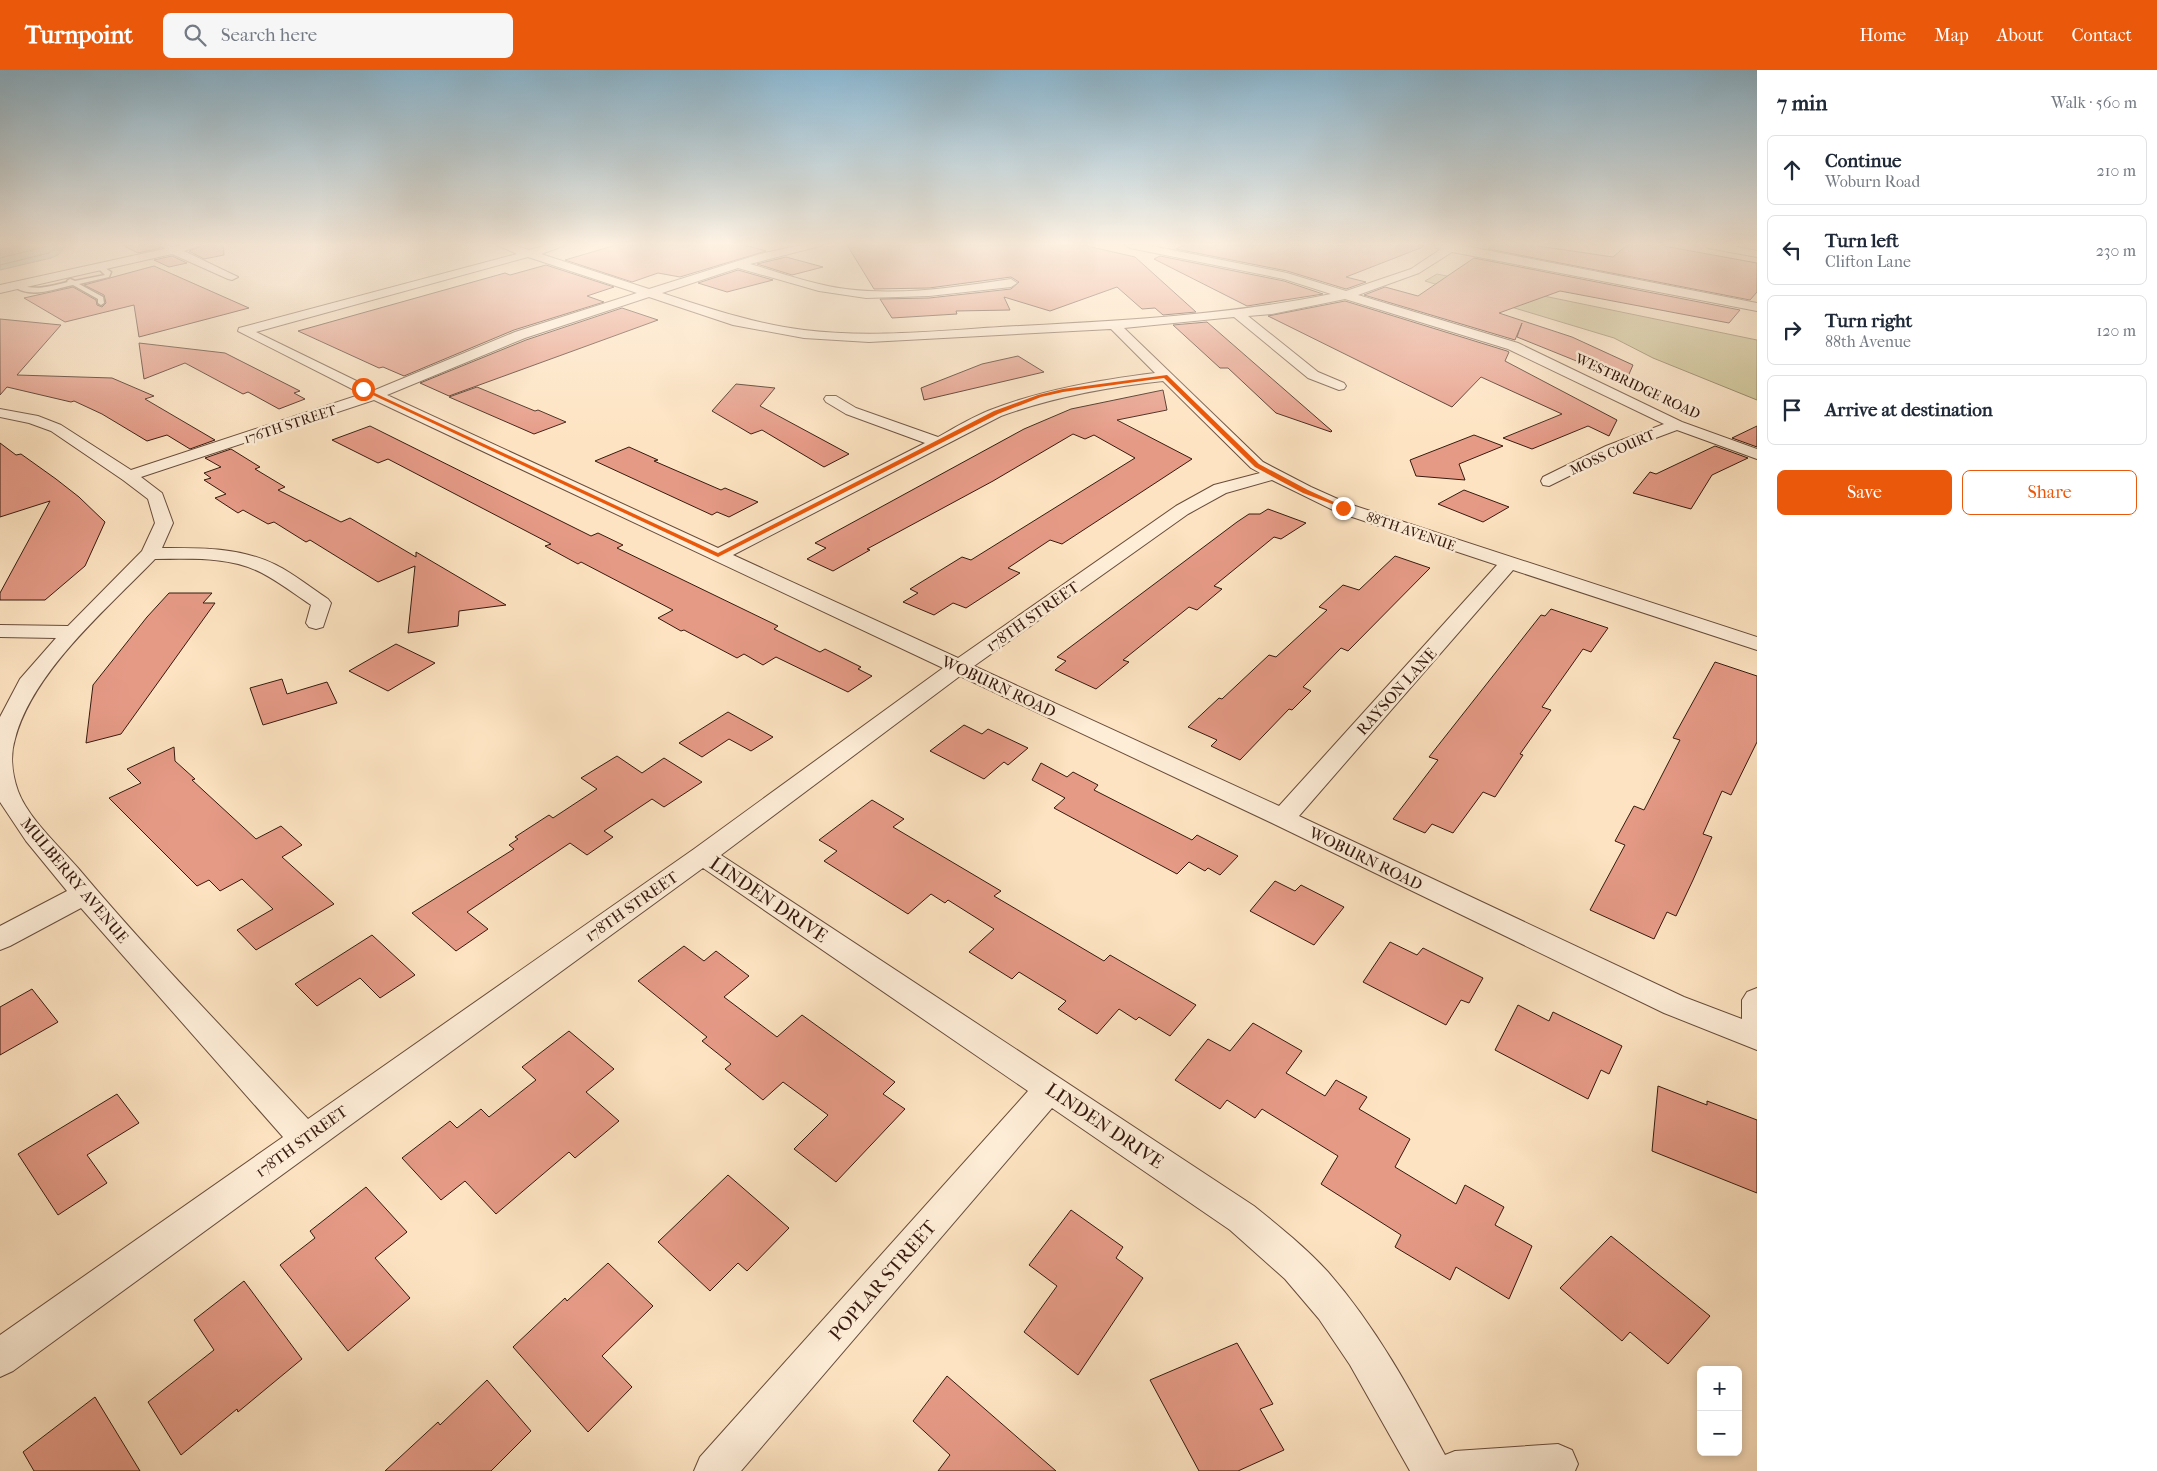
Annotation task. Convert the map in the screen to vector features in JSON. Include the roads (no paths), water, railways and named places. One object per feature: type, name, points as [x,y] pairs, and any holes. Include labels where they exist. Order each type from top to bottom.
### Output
[{"type":"street","name":"WOBURN ROAD","points":[[320,310],[244,331],[375,395],[1283,818],[1674,1005],[1756,1038]]},
{"type":"street","name":"176TH STREET","points":[[129,476],[375,395],[504,340],[595,310]]},
{"type":"street","points":[[702,310],[738,322],[775,330],[839,338],[895,338],[1114,325],[1238,314],[1259,310]]},
{"type":"street","name":"WESTBRIDGE ROAD","points":[[1397,310],[1513,346],[1556,365],[1677,425],[1757,454]]},
{"type":"street","points":[[1238,314],[1313,376],[1339,386]]},
{"type":"street","name":"88TH AVENUE","points":[[1114,325],[1257,465],[1272,474],[1343,508],[1508,564],[1757,644]]},
{"type":"street","points":[[718,555],[996,412],[1039,396],[1085,386],[1165,376]]},
{"type":"street","points":[[830,398],[851,411],[938,442]]},
{"type":"street","name":"MULBERRY AVENUE","points":[[0,413],[33,420],[56,428],[129,476],[156,497],[164,523],[150,553],[74,632],[28,684],[13,712],[3,740],[0,766],[6,790],[16,809],[84,894],[304,1139]]},
{"type":"street","name":"MOSS COURT","points":[[1549,482],[1612,449],[1677,425]]},
{"type":"street","name":"178TH STREET","points":[[0,1358],[703,855],[958,668],[1199,500],[1220,489],[1272,474]]},
{"type":"street","points":[[150,553],[212,554],[253,563],[268,569],[321,603],[316,623]]},
{"type":"street","name":"RAYSON LANE","points":[[1283,818],[1508,564]]},
{"type":"street","points":[[0,631],[74,632]]},
{"type":"street","name":"LINDEN DRIVE","points":[[703,855],[1242,1218],[1284,1254],[1314,1284],[1351,1331],[1389,1390],[1432,1471]]},
{"type":"street","points":[[0,939],[84,894]]},
{"type":"street","points":[[1756,1038],[1757,1000]]},
{"type":"street","name":"POPLAR STREET","points":[[714,1471],[1050,1088]]},
{"type":"street","points":[[1455,1471],[1558,1464]]}]
